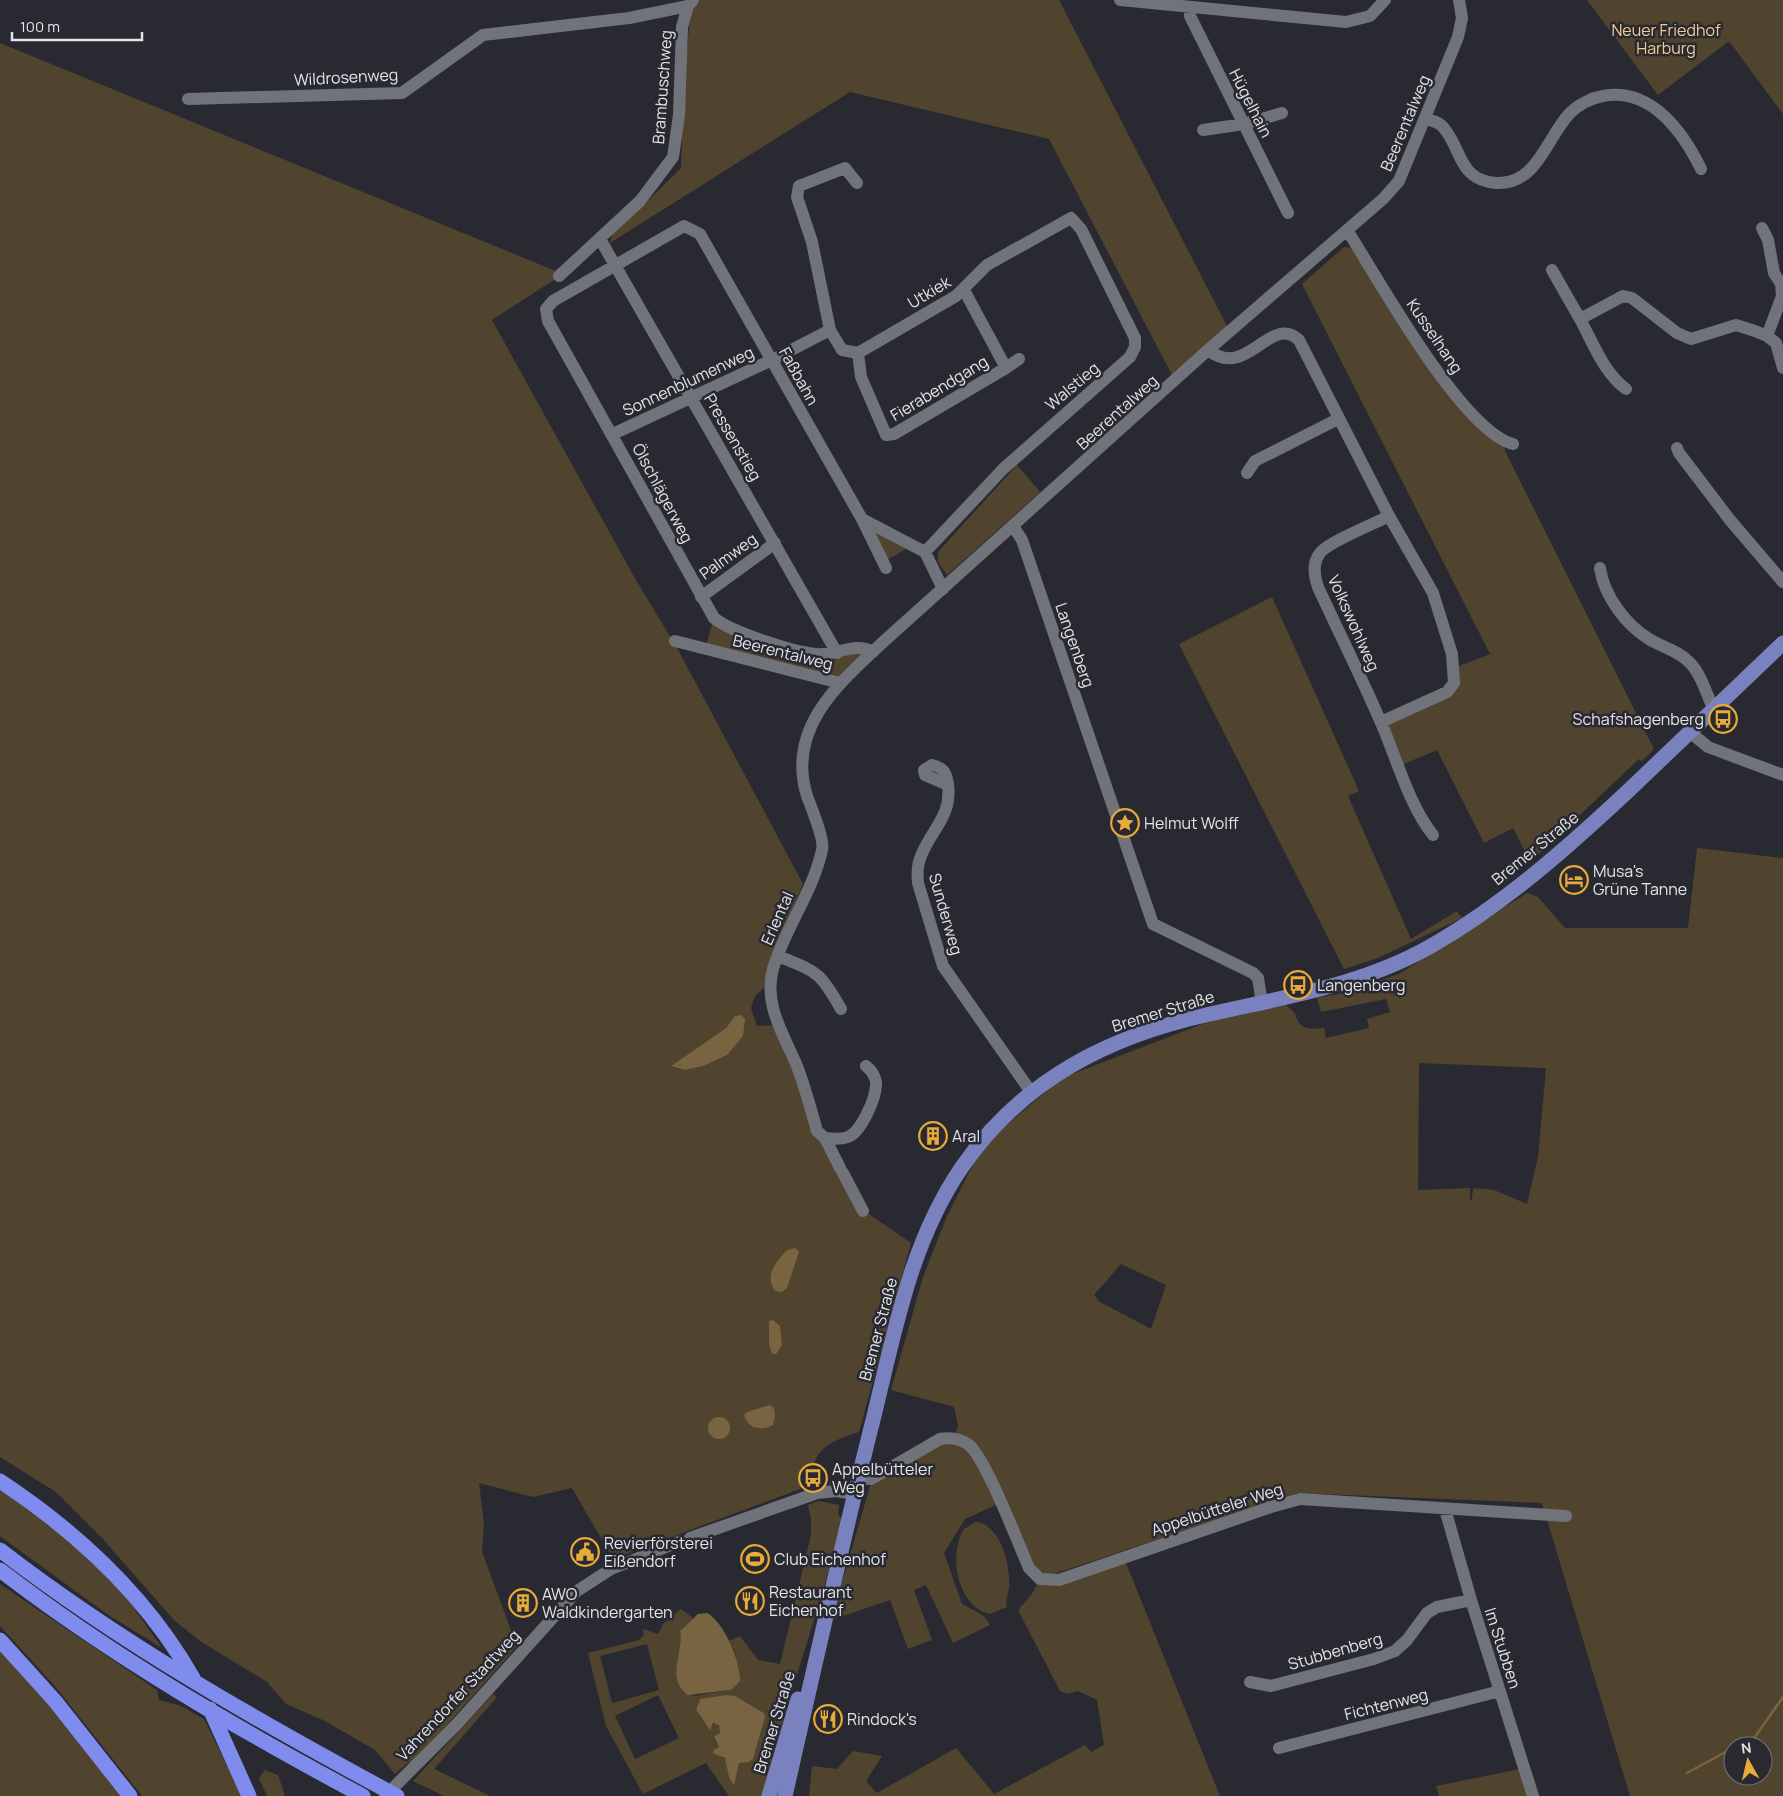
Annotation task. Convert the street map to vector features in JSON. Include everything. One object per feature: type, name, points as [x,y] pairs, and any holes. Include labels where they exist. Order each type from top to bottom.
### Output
[{"type":"highway","points":[[0,1481],[21,1495],[80,1542],[119,1577],[150,1615],[198,1687],[249,1796]]},
{"type":"highway","points":[[0,1550],[97,1618],[173,1668],[319,1754],[397,1796]]},
{"type":"highway","points":[[0,1570],[116,1652],[308,1767],[363,1796]]},
{"type":"highway","points":[[0,1640],[61,1708],[130,1796]]},
{"type":"main road","name":"Bremer Straße","points":[[785,1796],[858,1479],[904,1295],[918,1250],[940,1204],[960,1170],[996,1124],[1031,1092],[1066,1067],[1108,1046],[1144,1032],[1201,1016],[1262,1003],[1358,978],[1431,946],[1479,915],[1562,852],[1691,733],[1783,643]]},
{"type":"main road","name":"Bremer Straße","points":[[769,1796],[805,1678],[823,1632]]},
{"type":"street","points":[[1120,0],[1346,22],[1370,16],[1385,0]]},
{"type":"street","name":"Beerentalweg","points":[[674,641],[840,683],[872,652],[1208,350],[1383,199],[1400,181],[1458,37],[1462,18],[1459,0]]},
{"type":"street","name":"Wildrosenweg","points":[[188,99],[402,93],[483,35],[629,18],[691,3]]},
{"type":"street","name":"Brambuschweg","points":[[559,276],[640,202],[673,157],[679,115],[682,28],[691,3]]},
{"type":"street","name":"Hügelhain","points":[[1190,7],[1190,16],[1288,213]]},
{"type":"street","points":[[1425,118],[1439,123],[1445,130],[1458,158],[1468,171],[1486,182],[1504,183],[1522,177],[1537,163],[1557,128],[1576,108],[1599,96],[1629,96],[1645,101],[1663,115],[1682,136],[1702,169]]},
{"type":"street","points":[[1203,130],[1244,124],[1282,113]]},
{"type":"street","points":[[858,183],[845,168],[799,186],[797,197],[812,242],[830,330],[842,350],[858,353]]},
{"type":"street","name":"Utkiek","points":[[858,353],[964,290],[987,265],[1071,218]]},
{"type":"street","name":"Walstieg","points":[[925,552],[1004,468],[1118,368],[1133,352],[1136,338],[1132,328],[1081,229],[1071,218]]},
{"type":"street","name":"Faßbahn","points":[[615,263],[684,226],[700,234],[862,519],[886,568]]},
{"type":"street","points":[[1762,228],[1768,240],[1774,273],[1781,284],[1782,296],[1767,336]]},
{"type":"street","name":"Kusselhang","points":[[1347,230],[1437,372],[1474,415],[1503,441],[1513,444]]},
{"type":"street","name":"Pressenstieg","points":[[600,239],[837,653]]},
{"type":"street","name":"Ölschlägerweg","points":[[615,263],[553,301],[546,309],[548,321],[613,434],[700,596],[714,618],[727,626],[798,651],[815,654],[837,653],[865,647],[872,652]]},
{"type":"street","points":[[1552,270],[1602,361],[1618,383],[1626,389]]},
{"type":"street","points":[[964,290],[1006,368],[1019,359]]},
{"type":"street","points":[[1580,319],[1623,296],[1632,298],[1677,333],[1691,339],[1736,325],[1767,336],[1776,343],[1783,368]]},
{"type":"street","name":"Sonnenblumenweg","points":[[613,434],[772,360],[830,330]]},
{"type":"street","points":[[1208,350],[1220,358],[1232,360],[1278,334],[1291,334],[1301,342],[1338,419],[1389,516],[1416,560],[1438,604],[1452,654],[1454,683],[1447,692],[1381,722]]},
{"type":"street","name":"Fierabendgang","points":[[858,353],[861,377],[886,435],[894,434],[1006,368]]},
{"type":"street","points":[[1247,474],[1254,462],[1338,419]]},
{"type":"street","points":[[1677,448],[1730,520],[1783,582]]},
{"type":"street","name":"Volkswohlweg","points":[[1389,516],[1327,546],[1318,554],[1314,570],[1318,587],[1381,722],[1410,793],[1433,836]]},
{"type":"street","points":[[862,519],[925,552],[943,589]]},
{"type":"street","name":"Langenberg","points":[[1013,526],[1022,540],[1153,924],[1196,948],[1253,973],[1258,978],[1262,1003]]},
{"type":"street","name":"Palmweg","points":[[700,596],[775,543]]},
{"type":"street","points":[[1600,568],[1602,579],[1628,624],[1649,640],[1682,656],[1691,663],[1714,710]]},
{"type":"street","name":"Erlental","points":[[840,683],[806,734],[802,762],[806,791],[823,848],[801,908],[778,956],[770,989],[771,1001],[778,1022],[797,1066],[818,1131],[824,1138],[863,1210]]},
{"type":"street","points":[[1691,733],[1708,747],[1783,775]]},
{"type":"street","name":"Sunderweg","points":[[948,785],[949,803],[921,855],[916,871],[918,883],[943,966],[1031,1092]]},
{"type":"street","points":[[778,956],[816,972],[827,983],[841,1009]]},
{"type":"street","points":[[824,1138],[838,1139],[849,1136],[860,1128],[876,1082],[872,1072],[866,1066]]},
{"type":"street","name":"Appelbütteler Weg","points":[[858,1479],[876,1476],[940,1439],[948,1437],[963,1440],[980,1458],[1029,1568],[1040,1578],[1059,1580],[1271,1507],[1300,1499],[1566,1516]]},
{"type":"street","name":"Vahrendorfer Stadtweg","points":[[385,1796],[415,1767],[577,1591],[610,1569],[817,1493],[836,1491],[855,1494]]},
{"type":"street","name":"Im Stubben","points":[[1445,1509],[1470,1600],[1533,1796]]},
{"type":"street","name":"Stubbenberg","points":[[1250,1682],[1271,1686],[1374,1659],[1395,1651],[1407,1640],[1427,1613],[1470,1600]]},
{"type":"street","name":"Fichtenweg","points":[[1280,1748],[1500,1691]]},
{"type":"green space","points":[[699,0],[1059,0],[1228,328],[1172,375],[1049,139],[850,92],[610,243],[613,231],[649,200],[681,168],[684,78],[691,9]]},
{"type":"green space","name":"Neuer Friedhof Harburg","points":[[1587,0],[1783,0],[1783,114],[1729,41],[1658,95]]},
{"type":"green space","points":[[0,43],[563,274],[492,320],[637,582],[676,646],[803,884],[770,961],[764,987],[755,996],[751,1008],[757,1026],[776,1025],[829,1146],[863,1210],[911,1243],[859,1432],[839,1439],[824,1448],[815,1462],[813,1484],[613,1559],[572,1488],[533,1497],[479,1483],[484,1524],[482,1552],[517,1646],[414,1762],[409,1762],[395,1774],[375,1750],[325,1721],[286,1704],[267,1682],[200,1641],[174,1620],[102,1538],[56,1492],[0,1457]],"holes":[[[735,1016],[703,1066],[685,1070],[671,1066],[726,1028]]]},
{"type":"green space","points":[[1344,247],[1358,248],[1437,372],[1503,441],[1505,451],[1654,749],[1642,761],[1639,759],[1530,862],[1513,828],[1484,843],[1437,750],[1399,766],[1381,722],[1447,692],[1454,668],[1490,654],[1302,284]]},
{"type":"green space","points":[[1017,465],[1040,492],[947,575],[938,562],[938,552]]},
{"type":"green space","points":[[880,530],[913,545],[883,562],[869,535]]},
{"type":"green space","points":[[1272,597],[1359,791],[1348,796],[1411,939],[1457,911],[1462,918],[1378,958],[1344,969],[1179,644]]},
{"type":"green space","points":[[714,618],[798,651],[860,647],[863,656],[840,683],[705,649]]},
{"type":"green space","points":[[1697,848],[1783,858],[1783,1796],[1630,1796],[1542,1503],[1296,1493],[1042,1578],[1124,1558],[1220,1796],[809,1796],[812,1766],[837,1769],[853,1751],[882,1756],[866,1781],[877,1793],[956,1748],[994,1794],[1085,1745],[1091,1752],[1104,1745],[1097,1700],[1078,1691],[1067,1694],[1060,1691],[1018,1610],[1032,1594],[1040,1579],[1000,1503],[965,1519],[944,1553],[962,1604],[984,1616],[990,1625],[953,1643],[926,1585],[914,1590],[932,1640],[908,1649],[890,1600],[831,1620],[873,1476],[955,1437],[958,1425],[954,1407],[891,1390],[923,1277],[947,1216],[983,1145],[1062,1078],[1213,1020],[1286,1005],[1295,1013],[1296,1018],[1305,1027],[1314,1029],[1324,1028],[1326,1038],[1369,1028],[1367,1019],[1390,1012],[1386,999],[1321,1012],[1317,998],[1343,993],[1399,974],[1527,893],[1538,897],[1565,928],[1688,928]],"holes":[[[1419,1063],[1546,1068],[1538,1157],[1527,1204],[1494,1190],[1473,1188],[1472,1199],[1470,1200],[1470,1188],[1418,1190]],[[1121,1264],[1166,1285],[1151,1329],[1100,1302],[1094,1295]]]},
{"type":"green space","points":[[0,1488],[79,1549],[124,1594],[162,1648],[107,1614],[0,1536]]},
{"type":"green space","points":[[819,1501],[839,1505],[838,1514],[842,1519],[762,1796],[729,1796],[706,1763],[643,1794],[606,1726],[588,1653],[639,1640],[644,1635],[643,1629],[658,1634],[663,1624],[681,1609],[693,1618],[680,1631],[681,1648],[679,1657],[693,1696],[731,1690],[740,1674],[734,1650],[729,1641],[740,1636],[758,1660],[780,1664],[811,1535],[811,1519],[808,1505]],"holes":[[[647,1644],[659,1690],[612,1703],[600,1656]],[[658,1695],[679,1738],[635,1759],[615,1716]],[[725,1695],[746,1703],[764,1713],[763,1726],[753,1759],[739,1763],[734,1786],[729,1777],[727,1761],[716,1749],[719,1747],[714,1739],[720,1733],[719,1725],[704,1722],[696,1710],[700,1699]]]},
{"type":"green space","points":[[976,1522],[992,1530],[998,1538],[1003,1548],[1008,1569],[1007,1607],[990,1614],[979,1609],[970,1601],[963,1590],[956,1565],[959,1540],[964,1529]]},
{"type":"green space","points":[[0,1584],[157,1690],[159,1700],[181,1706],[204,1719],[242,1796],[142,1796],[54,1685],[0,1626]]},
{"type":"green space","points":[[0,1647],[12,1660],[125,1796],[0,1796]]},
{"type":"green space","points":[[493,1694],[497,1697],[434,1769],[490,1796],[444,1796],[413,1781]]},
{"type":"green space","points":[[1525,1768],[1532,1796],[1439,1796],[1436,1786]]},
{"type":"green space","points":[[265,1770],[278,1775],[285,1796],[267,1796],[259,1778]]},
{"type":"shaded area","points":[[741,1015],[745,1019],[743,1036],[727,1055],[703,1066],[685,1070],[671,1066],[726,1028],[735,1016]]},
{"type":"shaded area","points":[[795,1248],[799,1252],[787,1288],[782,1292],[775,1291],[771,1280],[773,1269],[787,1250]]},
{"type":"shaded area","points":[[773,1320],[780,1326],[782,1345],[776,1354],[772,1354],[769,1344],[769,1321]]},
{"type":"shaded area","points":[[770,1405],[774,1408],[775,1417],[773,1425],[756,1428],[746,1420],[744,1415],[747,1412]]},
{"type":"shaded area","points":[[719,1417],[727,1420],[730,1428],[727,1436],[719,1439],[711,1436],[708,1428],[711,1420]]},
{"type":"shaded area","points":[[707,1613],[719,1625],[730,1643],[738,1664],[740,1681],[731,1690],[688,1695],[681,1689],[676,1674],[681,1639],[680,1631],[698,1614]]},
{"type":"shaded area","points":[[725,1695],[735,1696],[764,1713],[765,1718],[753,1759],[749,1762],[739,1763],[734,1786],[729,1777],[725,1758],[713,1753],[719,1747],[714,1737],[720,1733],[719,1725],[713,1723],[710,1730],[696,1710],[700,1699]]},
{"type":"waterway","points":[[1756,1736],[1783,1697]]},
{"type":"waterway","points":[[1687,1773],[1723,1753]]},
{"type":"place","name":"Schafshagenberg","points":[[1723,719]]},
{"type":"place","name":"Helmut Wolff","points":[[1125,823]]},
{"type":"place","name":"Musa's Grüne Tanne","points":[[1574,880]]},
{"type":"place","name":"Langenberg","points":[[1298,985]]},
{"type":"place","name":"Aral","points":[[933,1136]]},
{"type":"place","name":"Appelbütteler Weg","points":[[813,1478]]},
{"type":"place","name":"Revierförsterei Eißendorf","points":[[585,1552]]},
{"type":"place","name":"Club Eichenhof","points":[[755,1559]]},
{"type":"place","name":"Restaurant Eichenhof","points":[[750,1601]]},
{"type":"place","name":"AWO Waldkindergarten","points":[[523,1603]]},
{"type":"place","name":"Rindock's","points":[[828,1719]]}]
